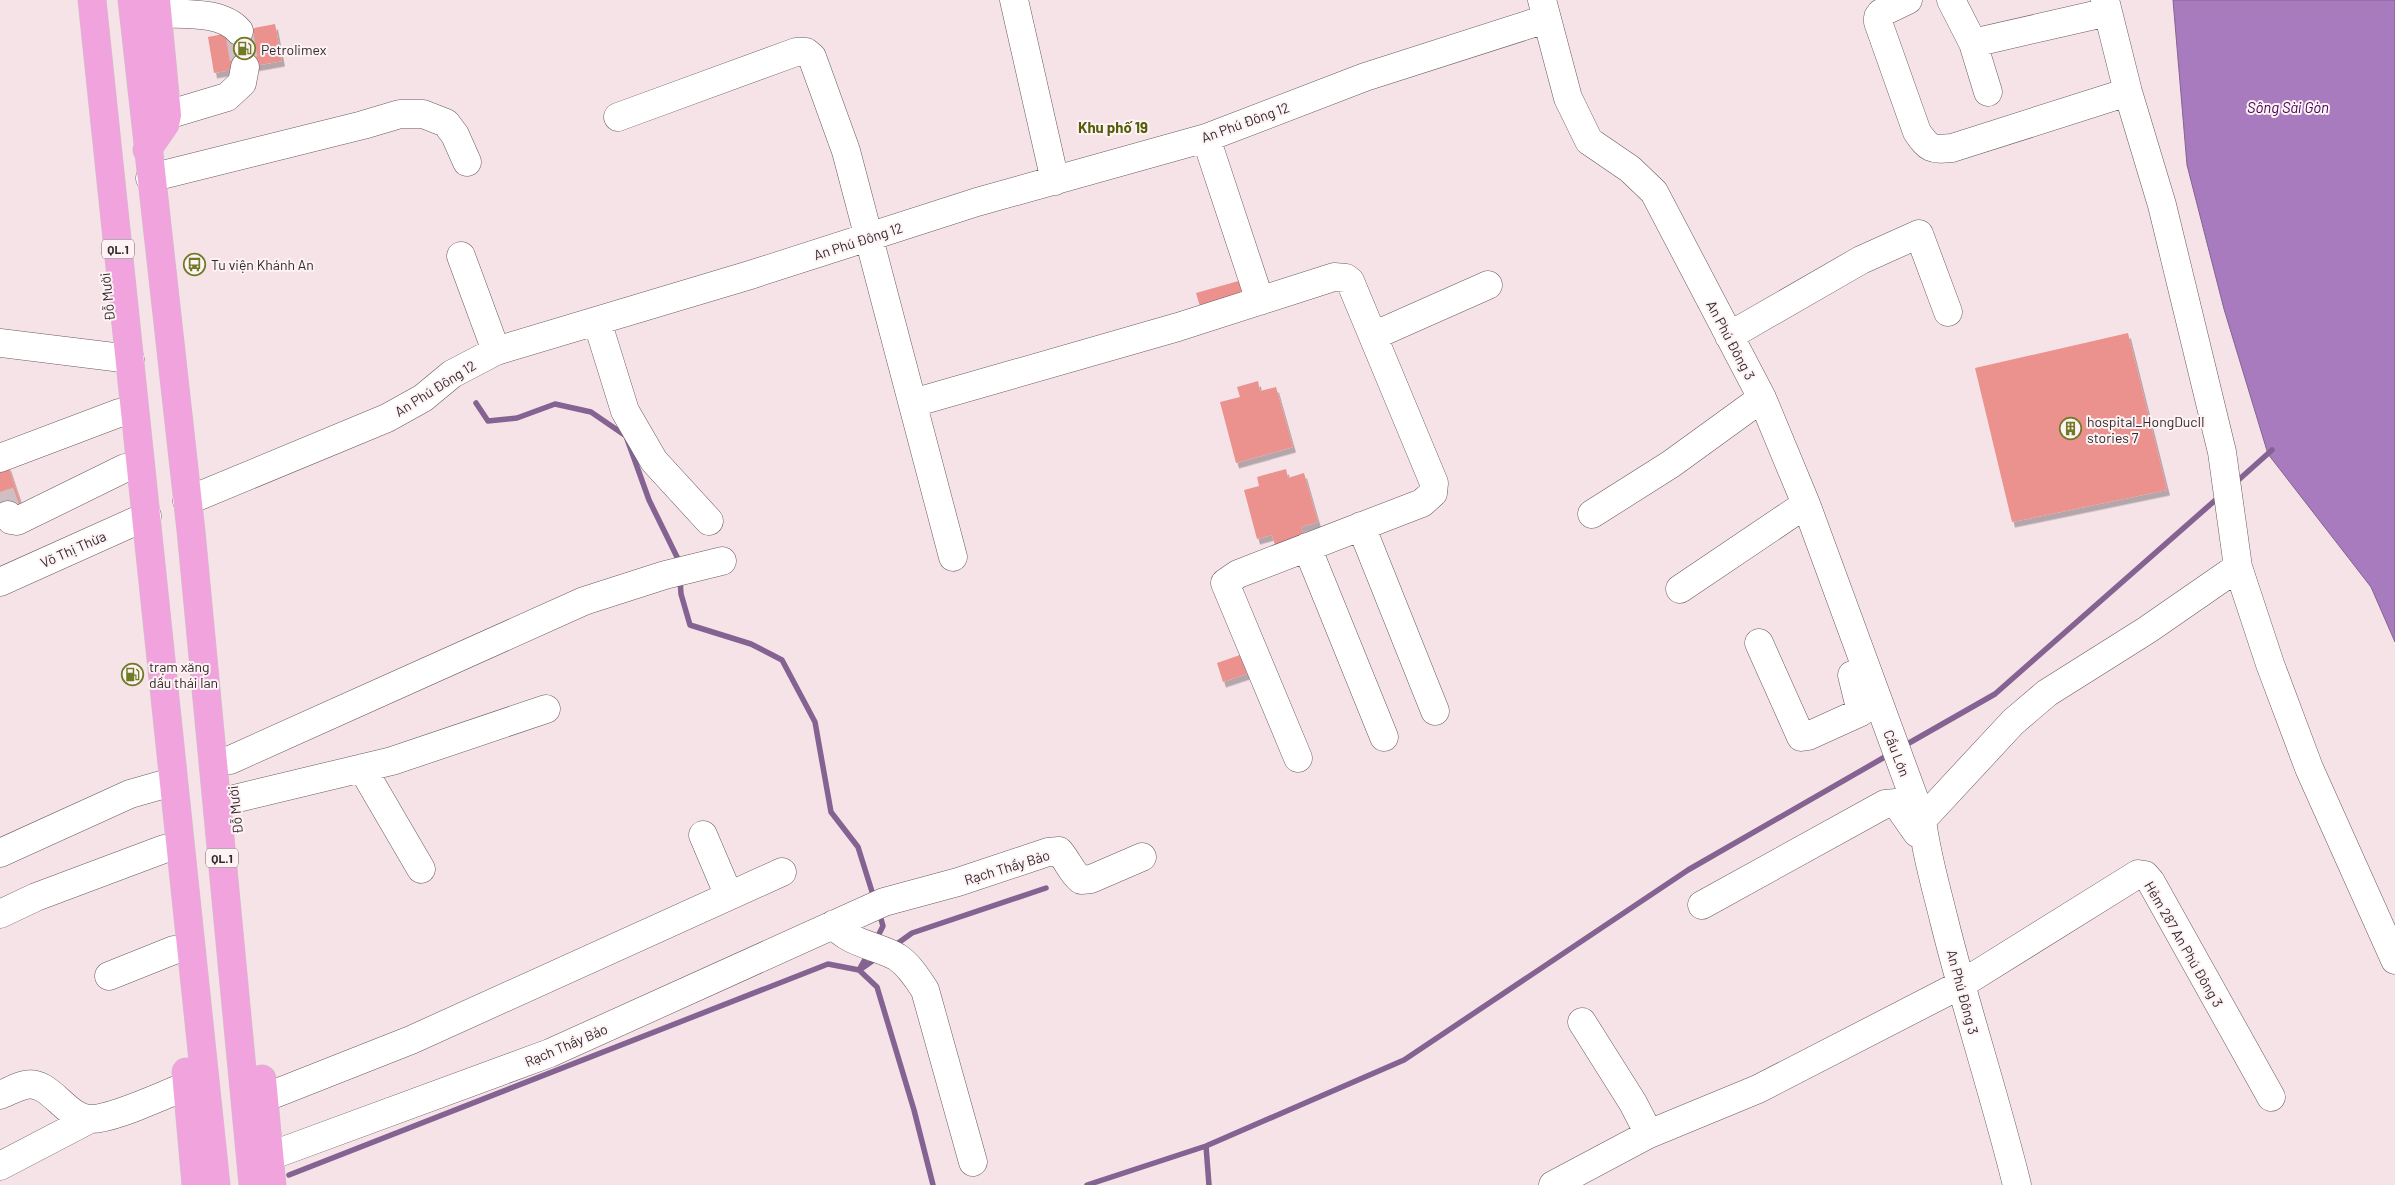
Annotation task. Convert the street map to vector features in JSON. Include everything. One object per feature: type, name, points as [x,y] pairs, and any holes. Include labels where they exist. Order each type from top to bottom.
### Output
[{"type":"highway","name":"Đỗ Mười","points":[[75,0],[121,358],[146,507],[169,771],[216,1185]]},
{"type":"highway","name":"Đỗ Mười","points":[[92,0],[121,358],[119,413],[125,468],[132,485],[146,507]]},
{"type":"highway","name":"Đỗ Mười","points":[[132,0],[150,178],[188,501],[252,1185]]},
{"type":"highway","points":[[147,150],[165,124],[167,115],[156,7]]},
{"type":"highway","points":[[146,507],[188,501]]},
{"type":"highway","name":"Đỗ Mười","points":[[191,531],[202,543],[211,566],[272,1185]]},
{"type":"highway","name":"Đỗ Mười","points":[[169,771],[160,804],[196,1185]]},
{"type":"street","points":[[1908,0],[1881,13],[1878,17],[1878,22],[1916,132],[1926,145],[1936,150],[1952,148],[2128,92]]},
{"type":"street","points":[[1951,0],[1973,43],[1988,92]]},
{"type":"street","points":[[1021,2],[1055,181]]},
{"type":"street","points":[[1973,43],[2107,6],[2128,92],[2162,205],[2222,452],[2234,524],[2238,567],[2270,664],[2309,768],[2395,960]]},
{"type":"street","points":[[156,7],[232,22],[239,30]]},
{"type":"street","name":"An Phú Đông 12","points":[[188,501],[386,418],[423,398],[452,374],[496,351],[870,238],[977,202],[1206,138],[1544,9]]},
{"type":"street","name":"An Phú Đông 3","points":[[1544,9],[1568,98],[1589,141],[1630,169],[1654,192],[1762,398],[1806,504],[1880,709]]},
{"type":"street","points":[[618,117],[796,52],[806,52],[815,65],[846,151],[953,557]]},
{"type":"street","points":[[167,115],[227,97],[242,83],[245,67]]},
{"type":"street","points":[[150,178],[400,114],[423,114],[446,123],[455,135],[467,162]]},
{"type":"street","points":[[1206,138],[1260,301]]},
{"type":"street","points":[[1729,336],[1853,264],[1919,234],[1948,312]]},
{"type":"street","points":[[461,256],[496,351]]},
{"type":"street","points":[[913,403],[1178,327],[1334,277],[1346,278],[1350,281],[1434,483],[1433,493],[1422,503],[1238,574],[1225,583],[1298,758]]},
{"type":"street","points":[[1373,336],[1488,285]]},
{"type":"street","points":[[597,322],[625,411],[654,461],[709,521]]},
{"type":"street","points":[[0,343],[121,358]]},
{"type":"street","points":[[1592,514],[1671,464],[1762,398]]},
{"type":"street","points":[[0,458],[119,413]]},
{"type":"street","points":[[8,515],[11,520],[17,521],[125,468]]},
{"type":"street","points":[[1680,589],[1806,504]]},
{"type":"street","name":"Võ Thị Thừa","points":[[0,582],[146,507]]},
{"type":"street","points":[[1361,526],[1435,711]]},
{"type":"street","points":[[1306,547],[1384,737]]},
{"type":"street","points":[[230,760],[584,601],[665,575],[709,564]]},
{"type":"street","points":[[1702,905],[1885,804],[1896,803],[1921,821],[2013,722],[2047,693],[2147,630],[2238,567]]},
{"type":"street","points":[[1759,643],[1801,737],[1808,736],[1861,712],[1848,662],[1854,634]]},
{"type":"street","points":[[234,799],[392,761],[546,709]]},
{"type":"street","name":"Cầu Lớn","points":[[1880,709],[1921,821]]},
{"type":"street","points":[[362,768],[421,869]]},
{"type":"street","points":[[0,853],[130,794],[169,771]]},
{"type":"street","name":"An Phú Đông 3","points":[[1921,821],[1960,985],[2017,1185]]},
{"type":"street","points":[[703,835],[729,896]]},
{"type":"street","points":[[0,914],[36,896],[164,849]]},
{"type":"street","name":"Rạch Thầy Bảo","points":[[270,1156],[550,1053],[884,902],[958,882],[1048,852],[1059,851],[1067,860],[1073,874],[1081,880],[1092,879],[1142,857]]},
{"type":"street","points":[[264,1098],[411,1040],[782,872]]},
{"type":"street","name":"Hẻm 287 An Phú Đông 3","points":[[1960,985],[2138,874],[2145,875],[2151,882],[2271,1097]]},
{"type":"street","points":[[844,920],[844,934],[896,956],[913,972],[925,990],[972,1162]]},
{"type":"street","points":[[109,976],[174,950]]},
{"type":"street","points":[[1553,1185],[1649,1134],[1758,1089],[1960,985]]},
{"type":"street","points":[[1582,1022],[1633,1103],[1649,1134]]},
{"type":"street","points":[[0,1096],[26,1084],[40,1086],[78,1116],[90,1119],[107,1117],[187,1086]]},
{"type":"street","points":[[0,1166],[90,1119]]},
{"type":"water","name":"Sông Sài Gòn","points":[[2173,0],[2395,0],[2395,642],[2371,587],[2268,454],[2224,309],[2187,165]]},
{"type":"building","name":"Petrolimex","points":[[275,24],[282,61],[214,73],[208,37]]},
{"type":"building","points":[[1249,278],[1255,298],[1202,313],[1196,293]]},
{"type":"building","name":"hospital_HongDucII stories 7","points":[[2128,333],[2167,490],[2012,522],[1975,368]]},
{"type":"building","points":[[1258,381],[1260,391],[1276,387],[1293,447],[1236,463],[1220,402],[1240,397],[1237,387]]},
{"type":"building","points":[[8,465],[23,510],[0,518],[0,467]]},
{"type":"building","points":[[1286,469],[1288,478],[1304,473],[1318,522],[1301,527],[1304,536],[1275,545],[1272,535],[1257,539],[1244,490],[1259,486],[1257,477]]},
{"type":"building","points":[[1240,655],[1247,674],[1223,682],[1217,663]]},
{"type":"waterway","points":[[476,403],[488,421],[517,418],[555,404],[591,412],[626,436],[649,500],[678,559],[679,565]]},
{"type":"waterway","points":[[2234,484],[2272,450]]},
{"type":"waterway","points":[[1902,747],[1995,694],[2220,496]]},
{"type":"waterway","points":[[680,579],[681,594],[690,625],[751,644],[782,660],[815,722],[831,812],[858,847],[874,898]]},
{"type":"waterway","points":[[1087,1185],[1206,1146],[1404,1060],[1688,870],[1890,754]]},
{"type":"waterway","points":[[894,946],[912,933],[1046,888]]},
{"type":"waterway","points":[[876,940],[883,926],[879,912]]},
{"type":"waterway","points":[[859,970],[869,952]]},
{"type":"waterway","points":[[861,969],[878,957]]},
{"type":"waterway","points":[[289,1175],[828,964],[859,970],[877,987],[914,1110],[933,1185]]},
{"type":"waterway","points":[[1206,1146],[1209,1185]]},
{"type":"tunnel","points":[[239,31],[245,67]]},
{"type":"tunnel","points":[[0,492],[8,515]]},
{"type":"place","name":"Petrolimex","points":[[245,49]]},
{"type":"place","name":"Tu viện Khánh An","points":[[195,264]]},
{"type":"place","name":"hospital_HongDucII stories 7","points":[[2071,429]]},
{"type":"place","name":"trạm xăng dầu thái lan","points":[[133,674]]},
{"type":"district","name":"Khu phố 19","points":[[1113,127]]}]
